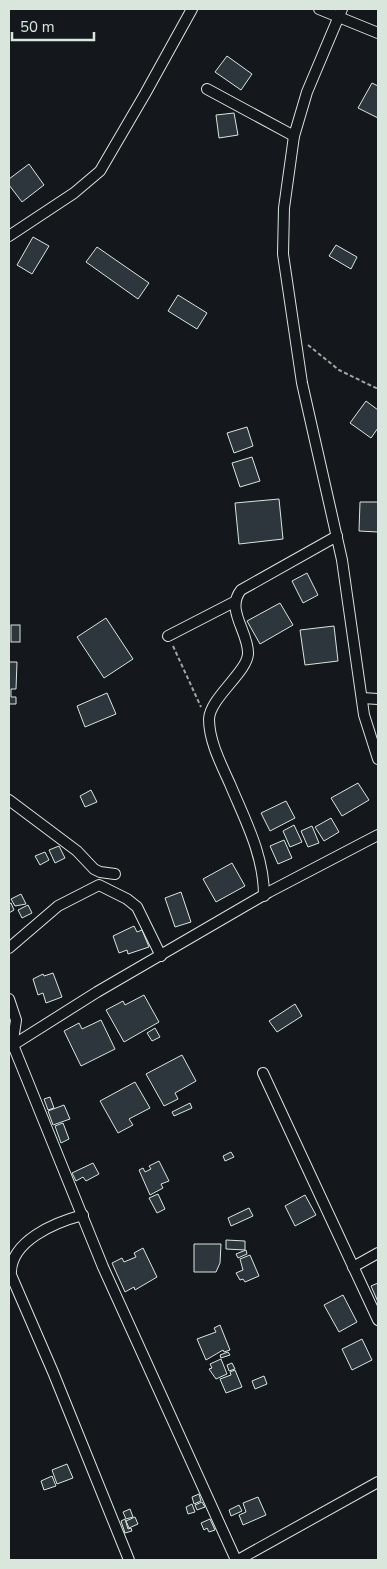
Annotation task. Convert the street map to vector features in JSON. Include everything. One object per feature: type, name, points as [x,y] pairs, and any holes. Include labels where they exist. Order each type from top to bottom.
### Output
[{"type":"street","points":[[9,236],[74,193],[100,171],[192,9]]},
{"type":"street","points":[[319,9],[340,13],[378,33]]},
{"type":"street","points":[[340,13],[307,92],[294,136],[282,233],[283,254],[302,383],[337,536],[364,715],[378,759]]},
{"type":"street","points":[[207,89],[294,136]]},
{"type":"street","points":[[168,636],[234,602],[241,590],[337,536]]},
{"type":"street","points":[[234,602],[247,646],[248,656],[243,666],[230,681],[209,717],[214,743],[261,863],[264,896]]},
{"type":"street","points":[[362,698],[378,699]]},
{"type":"street","points":[[9,800],[77,851],[94,869],[100,872],[115,874]]},
{"type":"street","points":[[11,1049],[42,1025],[264,896],[378,835]]},
{"type":"street","points":[[9,948],[58,906],[99,885],[127,899],[137,908],[161,956]]},
{"type":"street","points":[[9,999],[16,1020],[11,1049],[104,1267],[237,1560],[378,1482]]},
{"type":"street","points":[[263,1074],[378,1320]]},
{"type":"street","points":[[83,1215],[56,1224],[32,1240],[19,1250],[10,1265],[10,1270],[129,1560]]},
{"type":"street","points":[[353,1267],[378,1253]]},
{"type":"path","points":[[296,335],[339,370],[378,389]]},
{"type":"path","points":[[168,636],[194,695],[209,717]]},
{"type":"building","points":[[227,56],[252,74],[241,90],[215,72]]},
{"type":"building","points":[[372,83],[378,86],[378,118],[358,108]]},
{"type":"building","points":[[234,113],[238,135],[219,138],[216,115]]},
{"type":"building","points":[[29,164],[44,185],[22,202],[9,185],[9,179]]},
{"type":"building","points":[[33,237],[49,246],[32,274],[17,265]]},
{"type":"building","points":[[336,245],[357,257],[351,269],[329,256]]},
{"type":"building","points":[[97,247],[149,283],[138,299],[86,262]]},
{"type":"building","points":[[178,295],[207,313],[197,329],[168,311]]},
{"type":"building","points":[[366,401],[378,410],[378,428],[371,438],[350,423]]},
{"type":"building","points":[[247,427],[253,446],[234,453],[227,433]]},
{"type":"building","points":[[252,457],[260,481],[240,487],[232,463]]},
{"type":"building","points":[[279,499],[283,539],[239,544],[235,503]]},
{"type":"building","points":[[360,502],[378,502],[378,532],[359,531]]},
{"type":"building","points":[[307,573],[318,595],[303,603],[292,581]]},
{"type":"building","points":[[280,603],[293,625],[260,644],[247,621]]},
{"type":"building","points":[[106,618],[133,659],[104,678],[77,637]]},
{"type":"building","points":[[11,625],[20,625],[20,642],[11,642]]},
{"type":"building","points":[[334,626],[338,661],[305,665],[300,630]]},
{"type":"building","points":[[9,662],[17,662],[16,689],[11,689],[11,697],[16,697],[16,704],[9,704]]},
{"type":"building","points":[[107,693],[116,714],[85,727],[77,706]]},
{"type":"building","points":[[358,783],[369,800],[342,816],[331,798]]},
{"type":"building","points":[[91,790],[97,802],[85,807],[80,796]]},
{"type":"building","points":[[286,801],[295,818],[270,831],[261,813]]},
{"type":"building","points":[[331,818],[339,832],[324,841],[315,827]]},
{"type":"building","points":[[294,825],[302,842],[290,847],[283,831]]},
{"type":"building","points":[[312,826],[319,843],[308,847],[301,831]]},
{"type":"building","points":[[284,840],[292,858],[278,864],[270,846]]},
{"type":"building","points":[[59,846],[65,858],[55,863],[49,850]]},
{"type":"building","points":[[45,852],[49,860],[40,865],[35,856]]},
{"type":"building","points":[[232,863],[245,886],[216,902],[203,879]]},
{"type":"building","points":[[181,892],[191,922],[175,927],[165,898]]},
{"type":"building","points":[[21,894],[26,904],[15,906],[11,899]]},
{"type":"building","points":[[11,903],[14,910],[9,913],[9,904]]},
{"type":"building","points":[[28,905],[32,913],[22,918],[18,910]]},
{"type":"building","points":[[134,926],[137,932],[142,930],[149,947],[128,954],[127,950],[119,953],[113,936]]},
{"type":"building","points":[[53,973],[62,997],[46,1003],[43,993],[38,995],[33,979],[43,974],[44,976]]},
{"type":"building","points":[[144,995],[159,1022],[124,1042],[106,1010],[123,1001],[125,1005]]},
{"type":"building","points":[[295,1004],[302,1016],[277,1032],[269,1021]]},
{"type":"building","points":[[101,1020],[115,1049],[81,1066],[64,1031],[79,1023],[82,1029]]},
{"type":"building","points":[[155,1028],[160,1037],[152,1041],[147,1033]]},
{"type":"building","points":[[182,1055],[196,1081],[175,1093],[178,1099],[164,1106],[146,1074]]},
{"type":"building","points":[[135,1082],[150,1108],[129,1119],[133,1125],[118,1133],[100,1101]]},
{"type":"building","points":[[50,1097],[54,1108],[48,1110],[44,1099]]},
{"type":"building","points":[[190,1103],[192,1108],[174,1116],[172,1112]]},
{"type":"building","points":[[64,1105],[70,1119],[53,1125],[48,1111]]},
{"type":"building","points":[[63,1123],[69,1139],[61,1143],[55,1126]]},
{"type":"building","points":[[231,1152],[234,1157],[225,1161],[223,1156]]},
{"type":"building","points":[[159,1161],[169,1181],[161,1184],[163,1188],[150,1195],[139,1170],[143,1168],[145,1172],[151,1169],[149,1166]]},
{"type":"building","points":[[93,1163],[99,1174],[86,1181],[83,1177],[76,1181],[72,1173]]},
{"type":"building","points":[[158,1194],[165,1209],[157,1213],[149,1198]]},
{"type":"building","points":[[305,1195],[316,1215],[295,1226],[285,1206]]},
{"type":"building","points":[[249,1208],[253,1216],[231,1226],[228,1218]]},
{"type":"building","points":[[226,1240],[245,1241],[245,1250],[226,1249]]},
{"type":"building","points":[[194,1244],[221,1244],[220,1263],[216,1272],[194,1272]]},
{"type":"building","points":[[143,1248],[157,1277],[135,1290],[134,1287],[125,1292],[112,1263],[122,1258],[124,1262],[136,1257],[134,1253]]},
{"type":"building","points":[[246,1250],[247,1254],[238,1258],[236,1254]]},
{"type":"building","points":[[250,1255],[259,1276],[245,1282],[243,1279],[240,1280],[236,1273],[243,1270],[240,1259]]},
{"type":"building","points":[[378,1283],[378,1302],[371,1286]]},
{"type":"building","points":[[343,1295],[357,1322],[339,1332],[324,1305]]},
{"type":"building","points":[[220,1325],[230,1350],[224,1352],[223,1350],[206,1360],[197,1339],[216,1332],[214,1328]]},
{"type":"building","points":[[362,1339],[372,1360],[352,1370],[342,1349]]},
{"type":"building","points":[[228,1352],[230,1355],[221,1358],[220,1355]]},
{"type":"building","points":[[221,1359],[227,1374],[216,1379],[209,1369],[212,1368],[210,1364]]},
{"type":"building","points":[[232,1363],[235,1369],[229,1371],[227,1365]]},
{"type":"building","points":[[235,1370],[242,1387],[226,1393],[220,1379],[231,1375],[230,1372]]},
{"type":"building","points":[[264,1376],[267,1384],[255,1389],[252,1381]]},
{"type":"building","points":[[67,1464],[73,1478],[57,1484],[52,1470]]},
{"type":"building","points":[[52,1476],[56,1486],[44,1490],[41,1481]]},
{"type":"building","points":[[199,1494],[201,1501],[194,1504],[192,1497]]},
{"type":"building","points":[[258,1497],[266,1515],[243,1525],[239,1515],[246,1512],[243,1503]]},
{"type":"building","points":[[202,1502],[205,1507],[197,1510],[195,1505]]},
{"type":"building","points":[[192,1504],[195,1512],[188,1514],[186,1507]]},
{"type":"building","points":[[239,1505],[242,1511],[231,1516],[229,1510]]},
{"type":"building","points":[[130,1509],[133,1517],[126,1519],[123,1512]]},
{"type":"building","points":[[135,1517],[138,1524],[129,1528],[126,1521]]},
{"type":"building","points":[[125,1519],[128,1529],[131,1528],[132,1531],[125,1533],[121,1521]]},
{"type":"building","points":[[210,1519],[215,1530],[209,1532],[207,1528],[204,1530],[201,1523]]}]
